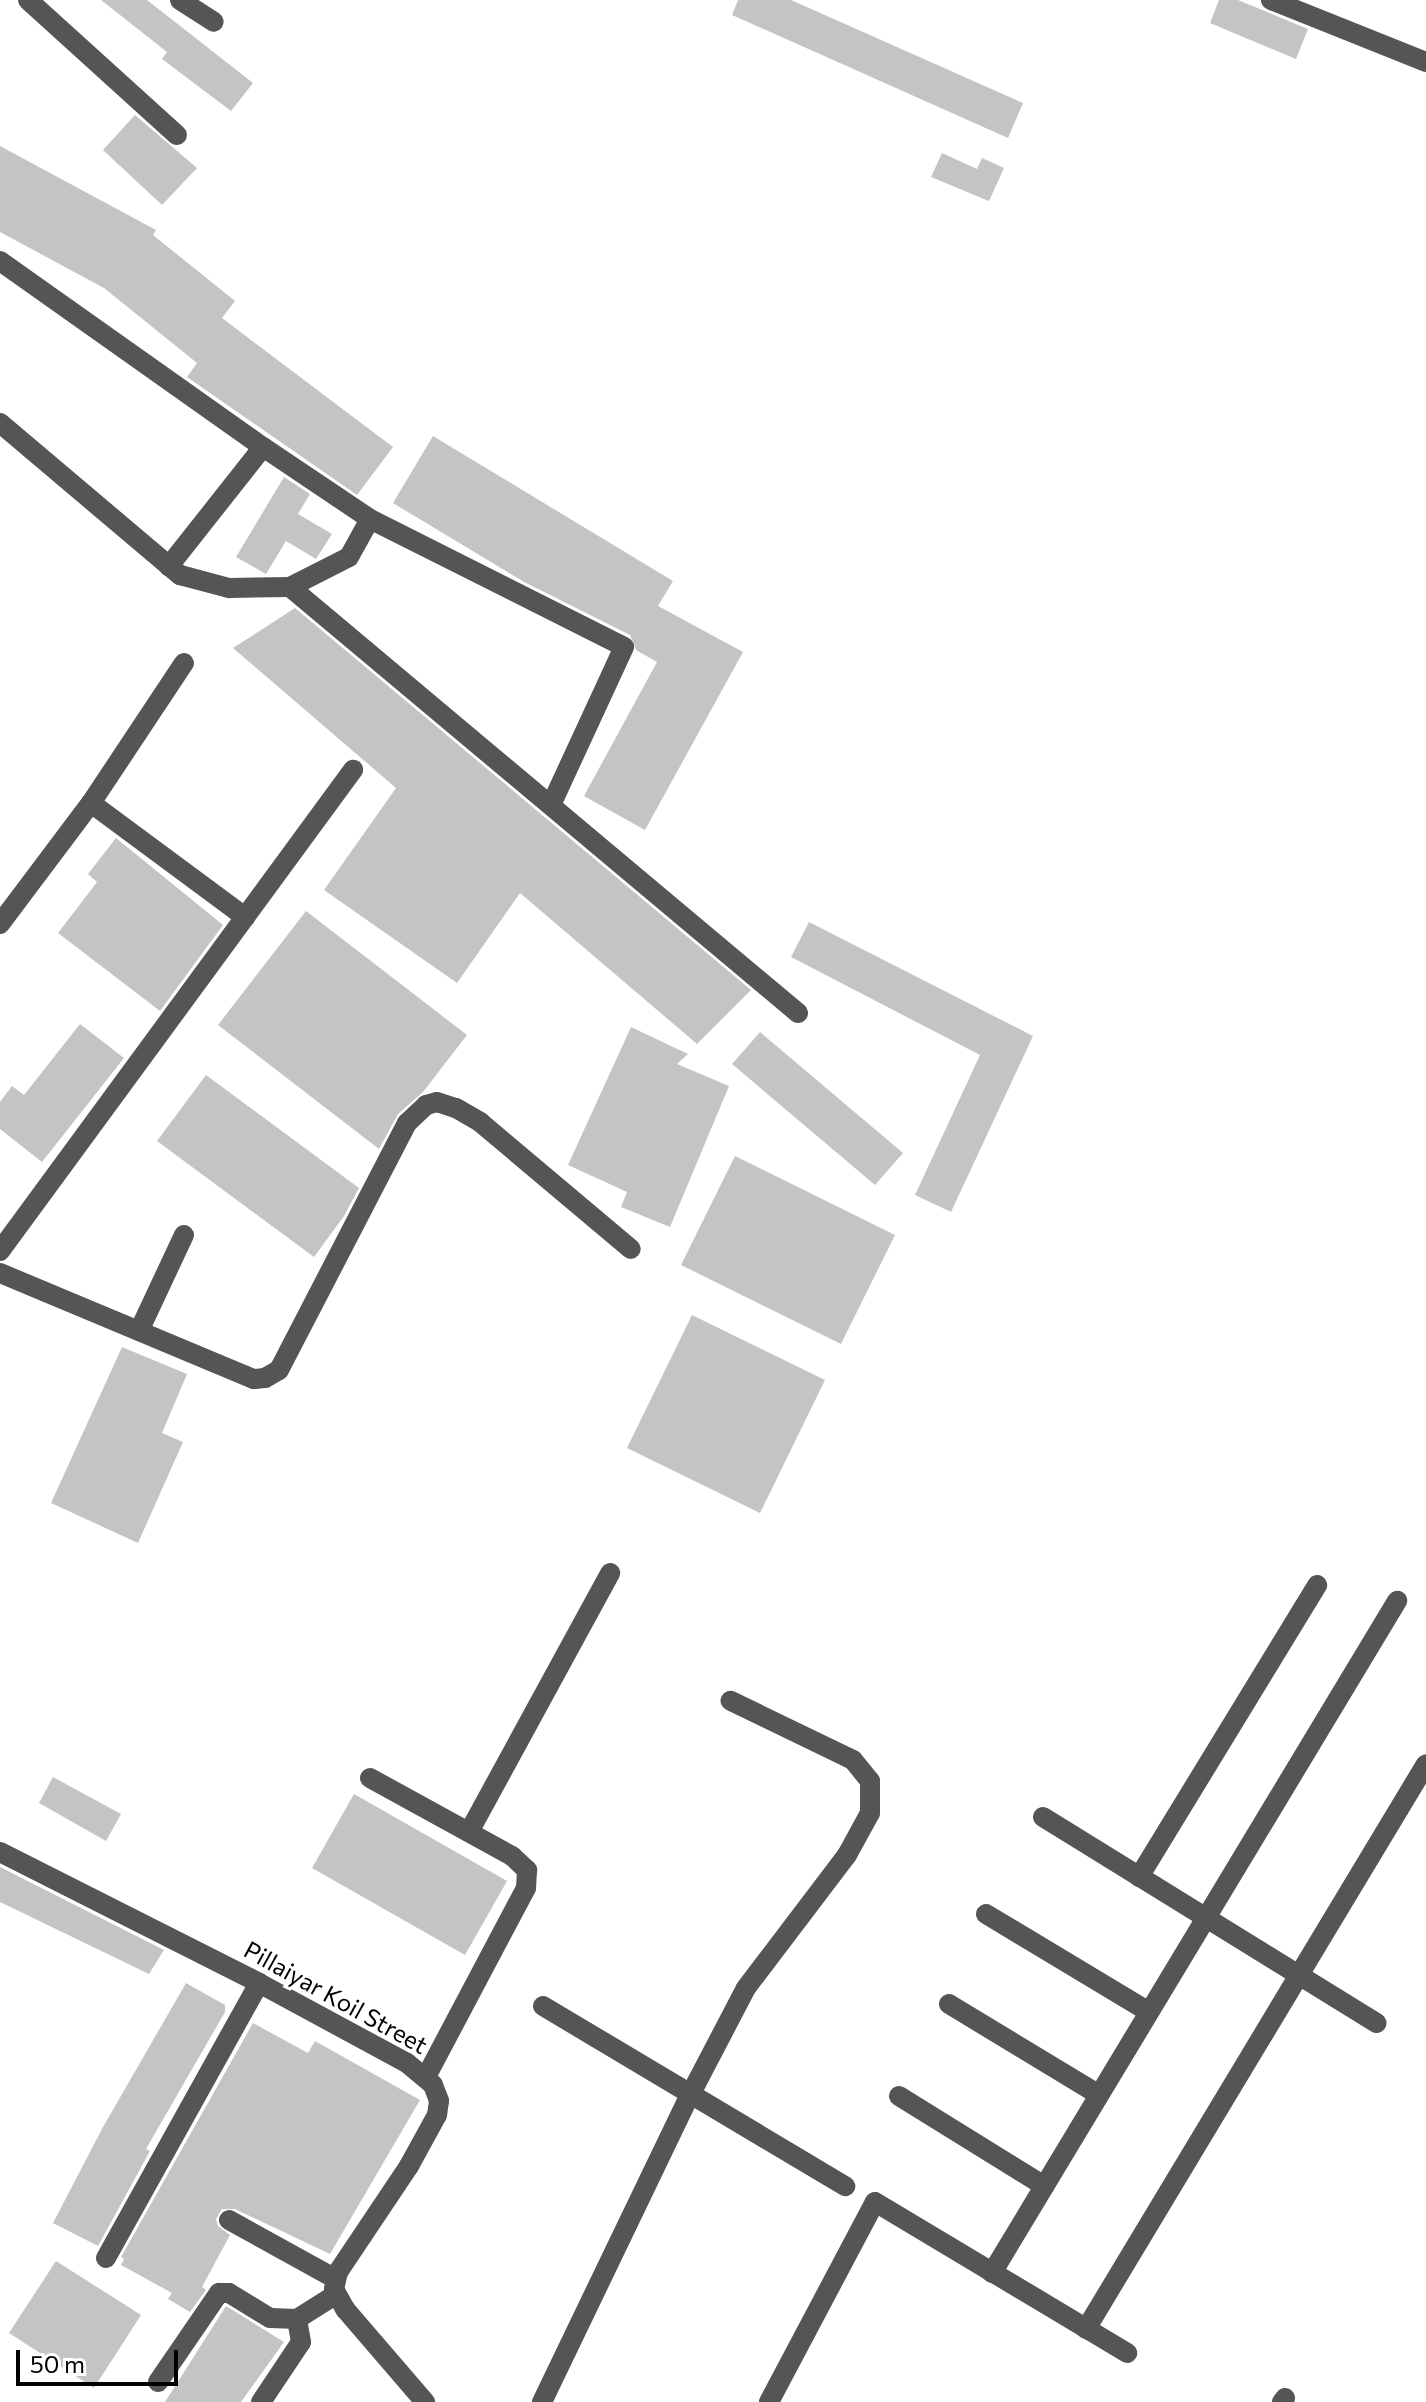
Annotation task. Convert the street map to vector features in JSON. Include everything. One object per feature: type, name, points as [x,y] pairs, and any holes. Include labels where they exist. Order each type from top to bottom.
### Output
[{"type":"street","points":[[28,0],[177,135]]},
{"type":"street","points":[[180,0],[214,22]]},
{"type":"street","points":[[1271,0],[1426,62]]},
{"type":"street","points":[[0,261],[370,519],[624,647],[551,805]]},
{"type":"street","points":[[0,423],[180,575],[229,588],[290,587],[349,557],[370,519]]},
{"type":"street","points":[[169,566],[263,447]]},
{"type":"street","points":[[290,587],[798,1013]]},
{"type":"street","points":[[0,924],[91,803],[184,663]]},
{"type":"street","points":[[0,1251],[353,770]]},
{"type":"street","points":[[91,803],[245,917]]},
{"type":"street","points":[[0,1273],[254,1379],[265,1378],[279,1370],[407,1123],[426,1105],[437,1102],[456,1108],[480,1122],[631,1249]]},
{"type":"street","points":[[139,1331],[184,1235]]},
{"type":"street","points":[[469,1832],[610,1573]]},
{"type":"street","points":[[1139,1877],[1317,1585]]},
{"type":"street","points":[[992,2273],[1397,1601]]},
{"type":"street","points":[[542,2402],[690,2094],[746,1988],[847,1855],[870,1813],[870,1781],[853,1760],[731,1701]]},
{"type":"street","points":[[1086,2329],[1426,1764]]},
{"type":"street","points":[[370,1778],[512,1856],[527,1870],[526,1888],[426,2077]]},
{"type":"street","points":[[1043,1817],[1376,2023]]},
{"type":"street","name":"Pillaiyar Koil Street","points":[[0,1852],[259,1983],[426,2077],[438,2096],[437,2115],[336,2287]]},
{"type":"street","points":[[986,1914],[1149,2012]]},
{"type":"street","points":[[106,2258],[259,1983]]},
{"type":"street","points":[[949,2004],[1099,2095]]},
{"type":"street","points":[[543,2006],[845,2186]]},
{"type":"street","points":[[899,2096],[1044,2186]]},
{"type":"street","points":[[769,2402],[875,2202],[1127,2353]]},
{"type":"street","points":[[229,2220],[336,2287],[425,2402]]},
{"type":"street","points":[[158,2382],[219,2293],[229,2293],[270,2318],[297,2319],[336,2287]]},
{"type":"street","points":[[261,2402],[301,2342],[297,2319]]},
{"type":"building","points":[[101,0],[147,0],[253,83],[231,111],[162,59],[167,52]]},
{"type":"building","points":[[738,0],[791,0],[1023,103],[1008,138],[732,15]]},
{"type":"building","points":[[1219,0],[1238,0],[1308,29],[1296,59],[1210,23]]},
{"type":"building","points":[[135,115],[197,168],[162,205],[103,150]]},
{"type":"building","points":[[0,146],[156,230],[153,235],[235,301],[222,318],[393,447],[357,495],[187,377],[197,363],[104,288],[0,232]]},
{"type":"building","points":[[942,153],[977,169],[982,158],[1004,168],[989,201],[931,177]]},
{"type":"building","points":[[433,436],[673,581],[658,606],[743,652],[645,830],[584,796],[657,662],[636,650],[630,635],[524,582],[393,503]]},
{"type":"building","points":[[284,477],[310,494],[298,514],[332,534],[316,559],[286,541],[266,574],[236,557]]},
{"type":"building","points":[[295,608],[751,990],[697,1044],[520,893],[457,983],[324,890],[396,788],[233,648]]},
{"type":"building","points":[[116,838],[223,925],[160,1011],[58,933],[97,882],[88,874]]},
{"type":"building","points":[[306,911],[467,1035],[423,1092],[398,1114],[379,1149],[218,1025]]},
{"type":"building","points":[[809,922],[1033,1036],[951,1212],[915,1195],[980,1055],[791,957]]},
{"type":"building","points":[[80,1024],[124,1058],[42,1162],[0,1129],[0,1102],[12,1086],[24,1095]]},
{"type":"building","points":[[631,1027],[688,1054],[677,1064],[729,1086],[670,1227],[621,1207],[627,1192],[568,1165]]},
{"type":"building","points":[[760,1032],[903,1153],[875,1185],[732,1064]]},
{"type":"building","points":[[206,1075],[359,1188],[344,1216],[314,1257],[157,1141]]},
{"type":"building","points":[[735,1156],[895,1235],[841,1344],[681,1265]]},
{"type":"building","points":[[692,1315],[825,1380],[760,1513],[627,1448]]},
{"type":"building","points":[[122,1347],[187,1374],[162,1433],[183,1442],[138,1543],[51,1503]]},
{"type":"building","points":[[53,1777],[121,1814],[106,1841],[39,1803]]},
{"type":"building","points":[[354,1794],[507,1881],[465,1955],[312,1868]]},
{"type":"building","points":[[0,1867],[164,1950],[149,1974],[0,1902]]},
{"type":"building","points":[[186,1983],[225,2005],[225,2012],[146,2149],[150,2151],[98,2246],[53,2223],[103,2127]]},
{"type":"building","points":[[253,2023],[308,2053],[315,2041],[420,2100],[330,2254],[235,2209],[222,2209],[216,2219],[218,2226],[230,2235],[202,2287],[206,2290],[190,2312],[168,2299],[172,2293],[121,2265],[124,2259],[121,2257]]},
{"type":"building","points":[[56,2261],[141,2315],[94,2388],[9,2333]]},
{"type":"building","points":[[226,2306],[284,2342],[241,2402],[165,2402]]}]
